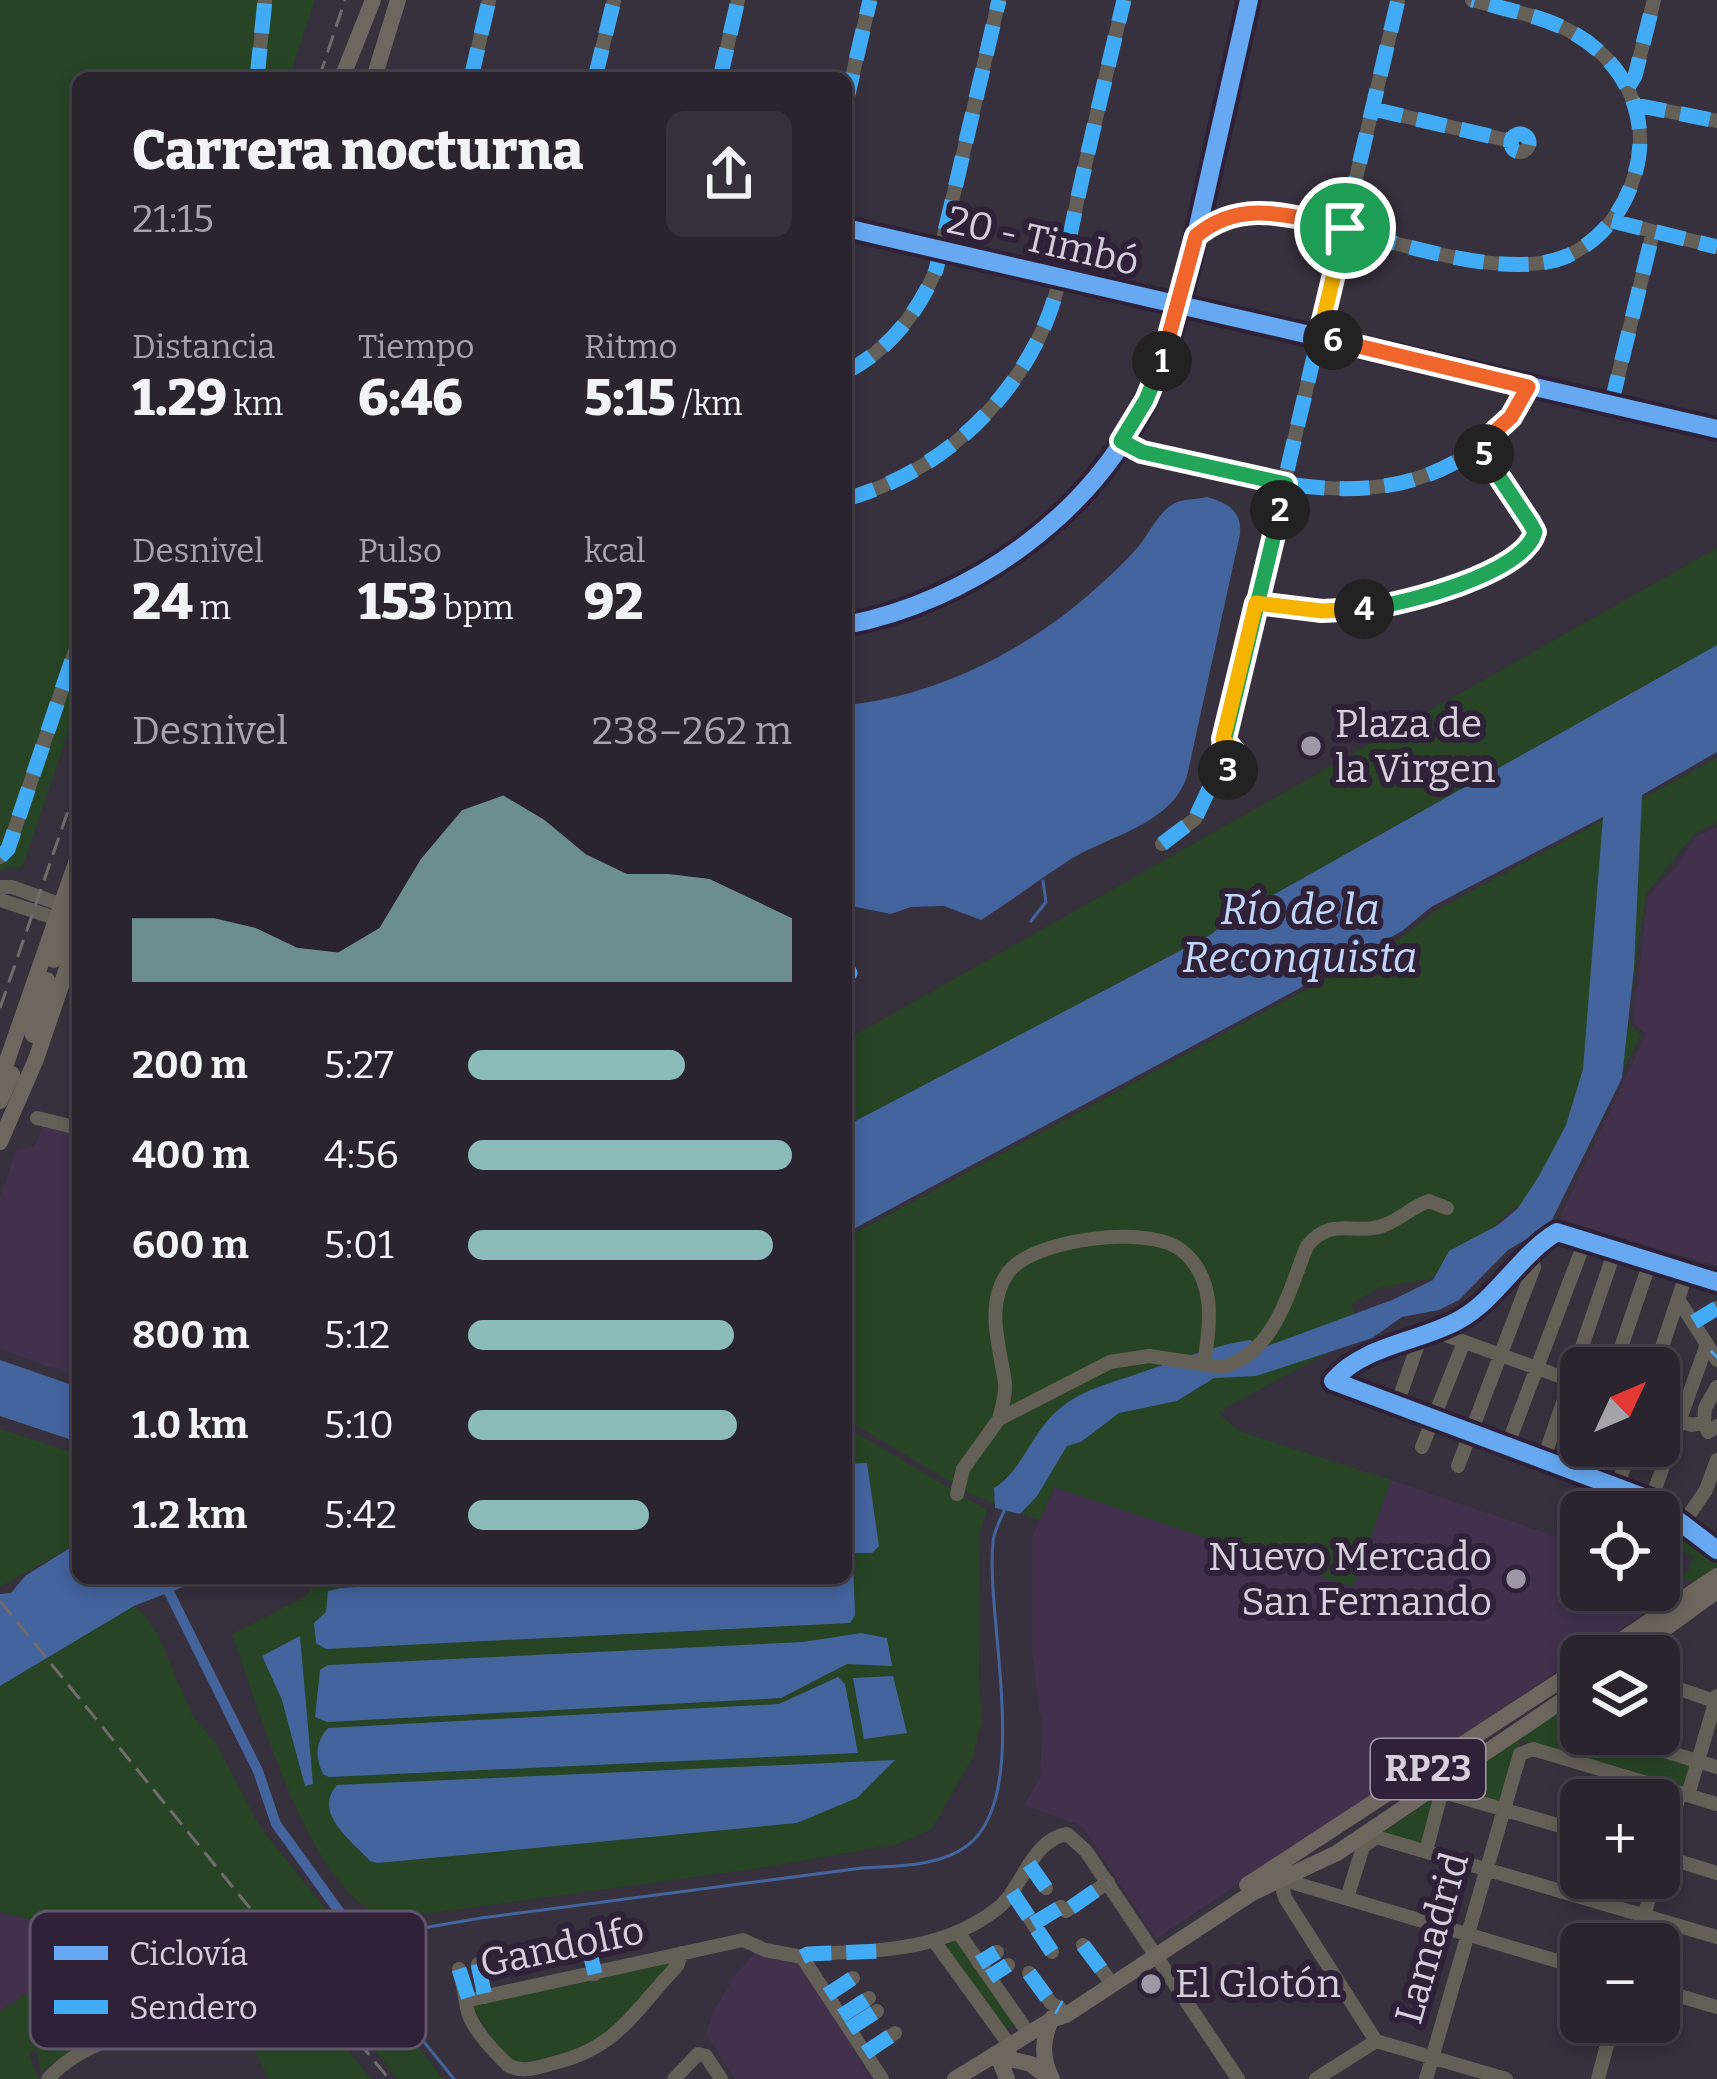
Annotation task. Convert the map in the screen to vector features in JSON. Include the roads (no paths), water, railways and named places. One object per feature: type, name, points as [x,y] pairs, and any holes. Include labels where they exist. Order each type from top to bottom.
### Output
[{"type":"main road","points":[[347,72],[373,0]]},
{"type":"main road","points":[[376,72],[398,0]]},
{"type":"main road","points":[[0,1101],[69,913]]},
{"type":"main road","points":[[0,1082],[69,913]]},
{"type":"main road","points":[[0,1142],[36,1059],[69,913]]},
{"type":"main road","points":[[0,1120],[34,1035],[47,980]]},
{"type":"main road","points":[[1629,1635],[1717,1576]]},
{"type":"main road","points":[[1657,1635],[1717,1591]]},
{"type":"main road","name":"RP23","points":[[1427,1781],[1560,1683]]},
{"type":"main road","name":"RP23","points":[[1055,2014],[1066,2015],[1277,1874],[1560,1701]]},
{"type":"main road","name":"RP23","points":[[955,2079],[1029,2035],[1107,1977],[1155,1952]]},
{"type":"main road","points":[[1050,2079],[1043,2052],[1055,2014]]},
{"type":"main road","points":[[1005,2051],[1007,2079]]},
{"type":"main road","points":[[1005,2051],[1050,2079]]},
{"type":"main road","name":"RP23","points":[[973,2079],[1005,2051]]},
{"type":"street","points":[[258,72],[265,0]]},
{"type":"street","points":[[472,72],[489,0]]},
{"type":"street","points":[[596,72],[614,0]]},
{"type":"street","points":[[721,72],[738,0]]},
{"type":"street","points":[[852,79],[871,0]]},
{"type":"street","points":[[852,368],[884,348],[928,288],[942,251],[999,0]]},
{"type":"street","points":[[852,497],[921,468],[971,430],[1008,388],[1031,351],[1047,320],[1059,278],[1124,0]]},
{"type":"street","points":[[852,623],[934,598],[1004,560],[1060,514],[1121,441],[1151,388],[1179,306],[1250,0]]},
{"type":"street","points":[[1162,844],[1203,810],[1216,776],[1398,0]]},
{"type":"street","points":[[1196,236],[1220,219],[1244,212],[1270,212],[1519,266],[1574,253],[1612,221],[1627,197],[1639,162],[1636,105],[1629,86],[1571,32],[1525,7],[1472,0]]},
{"type":"street","points":[[1629,86],[1654,0]]},
{"type":"street","points":[[1636,105],[1717,121]]},
{"type":"street","points":[[1373,110],[1511,141]]},
{"type":"street","points":[[1612,221],[1717,247]]},
{"type":"street","name":"20 - Timbó","points":[[852,229],[1717,429]]},
{"type":"street","points":[[1611,404],[1653,232]]},
{"type":"street","points":[[1121,441],[1142,452],[1286,484],[1348,491],[1381,489],[1434,473],[1479,446],[1511,417],[1528,387]]},
{"type":"street","points":[[1256,603],[1342,610],[1416,600],[1500,564],[1529,545],[1535,532],[1479,446]]},
{"type":"street","points":[[0,857],[8,849],[72,660]]},
{"type":"street","points":[[0,887],[11,887],[69,913]]},
{"type":"street","points":[[0,900],[69,913]]},
{"type":"street","points":[[37,1118],[72,1127]]},
{"type":"street","points":[[957,1494],[963,1469],[998,1419],[1131,1356],[1222,1367],[1234,1364],[1274,1330],[1306,1246],[1316,1235],[1327,1228],[1377,1227],[1429,1201],[1447,1208]]},
{"type":"street","points":[[1630,1491],[1333,1381],[1392,1344],[1440,1329],[1476,1307],[1557,1232],[1717,1282]]},
{"type":"street","points":[[998,1419],[1006,1388],[996,1293],[1018,1260],[1034,1251],[1102,1238],[1163,1241],[1180,1248],[1207,1287],[1209,1335],[1204,1362]]},
{"type":"street","points":[[1508,1444],[1585,1241]]},
{"type":"street","points":[[1587,1347],[1616,1250]]},
{"type":"street","points":[[1457,1466],[1534,1267],[1531,1252]]},
{"type":"street","points":[[1621,1347],[1650,1262]]},
{"type":"street","points":[[1662,1347],[1688,1272]]},
{"type":"street","points":[[1678,1299],[1714,1354],[1680,1419]]},
{"type":"street","points":[[1694,1322],[1717,1308]]},
{"type":"street","points":[[1440,1329],[1560,1376]]},
{"type":"street","points":[[1397,1404],[1421,1336]]},
{"type":"street","points":[[1422,1447],[1464,1342]]},
{"type":"street","points":[[1717,1388],[1705,1408],[1717,1450]]},
{"type":"street","points":[[1544,1458],[1560,1420]]},
{"type":"street","points":[[1680,1421],[1710,1426]]},
{"type":"street","points":[[1680,1527],[1712,1486],[1717,1460]]},
{"type":"street","points":[[1581,1472],[1583,1467]]},
{"type":"street","points":[[1618,1486],[1624,1467]]},
{"type":"street","points":[[1680,1520],[1717,1550]]},
{"type":"street","points":[[1680,1688],[1716,1699],[1680,1805]]},
{"type":"street","name":"Lamadrid","points":[[1426,2079],[1520,1754],[1526,1749],[1684,1794]]},
{"type":"street","points":[[1676,1755],[1717,1767]]},
{"type":"street","points":[[1426,1850],[1443,1794],[1560,1826]]},
{"type":"street","points":[[1684,1794],[1717,1804]]},
{"type":"street","points":[[882,2079],[802,1958],[883,1951],[958,1932],[1001,1906],[1029,1864],[1056,1836],[1067,1834],[1078,1841],[1108,1882],[1238,2079]]},
{"type":"street","points":[[1346,1898],[1363,1847],[1376,1837],[1717,1937]]},
{"type":"street","points":[[1029,1864],[1046,1888]]},
{"type":"street","points":[[1680,1864],[1717,1873]]},
{"type":"street","points":[[1277,1874],[1560,1962]]},
{"type":"street","points":[[1277,1874],[1285,1898],[1376,2041],[1507,2079]]},
{"type":"street","points":[[1033,1924],[1061,1907],[1066,1911],[1108,1882]]},
{"type":"street","points":[[1012,1892],[1052,1952]]},
{"type":"street","points":[[1642,1923],[1649,1899]]},
{"type":"street","points":[[958,1932],[1029,2035]]},
{"type":"street","name":"Gandolfo","points":[[682,1953],[677,1966],[609,2042],[566,2060],[514,2069],[502,2060],[468,2012],[477,1998],[596,1974],[682,1953],[743,1940],[802,1958]]},
{"type":"street","points":[[934,1941],[1005,2051]]},
{"type":"street","points":[[1083,1945],[1107,1977]]},
{"type":"street","points":[[589,1949],[596,1974]]},
{"type":"street","points":[[980,1963],[1002,1959],[989,1977]]},
{"type":"street","points":[[477,1998],[478,1964]]},
{"type":"street","points":[[459,1969],[477,1998]]},
{"type":"street","points":[[1029,1973],[1055,2014]]},
{"type":"street","points":[[826,1995],[853,1978]]},
{"type":"street","points":[[1680,1996],[1717,2007]]},
{"type":"street","points":[[845,2023],[873,2005]]},
{"type":"street","points":[[865,2054],[895,2033]]},
{"type":"street","points":[[1316,2079],[1376,2041]]},
{"type":"street","points":[[1598,2079],[1607,2043]]},
{"type":"street","points":[[49,2079],[88,2049]]},
{"type":"street","points":[[674,2079],[692,2057],[706,2056],[721,2079]]},
{"type":"water","points":[[1207,497],[1221,502],[1239,519],[1240,534],[1187,776],[1179,793],[1152,818],[1083,852],[981,920],[944,906],[911,907],[891,914],[852,906],[852,704],[946,681],[1039,633],[1105,580],[1168,508]]},
{"type":"water","name":"Río de la Reconquista","points":[[1717,645],[1717,752],[1642,795],[1634,968],[1622,1078],[1549,1226],[1508,1250],[1459,1300],[1439,1310],[1402,1317],[1372,1338],[1256,1376],[1214,1378],[1177,1401],[1119,1413],[1081,1442],[1067,1446],[1037,1496],[1020,1514],[995,1508],[994,1488],[1049,1419],[1079,1396],[1225,1345],[1250,1340],[1262,1348],[1433,1280],[1449,1251],[1498,1225],[1518,1208],[1566,1125],[1583,1069],[1603,817],[1431,907],[1402,931],[1289,994],[852,1230],[852,1123],[1210,935],[1234,917]]},
{"type":"water","points":[[0,1360],[72,1385],[72,1440],[0,1416]]},
{"type":"water","points":[[867,1463],[879,1546],[872,1553],[852,1553],[852,1464]]},
{"type":"water","points":[[72,1547],[72,1584],[191,1584],[134,1606],[0,1686],[0,1594],[11,1593],[25,1576]]},
{"type":"water","points":[[853,1561],[855,1615],[850,1623],[326,1649],[316,1643],[314,1623],[326,1612],[328,1591],[852,1584]]},
{"type":"water","points":[[861,1633],[887,1638],[892,1666],[847,1664],[781,1698],[327,1722],[315,1717],[320,1670],[328,1665],[803,1642]]},
{"type":"water","points":[[300,1636],[313,1784],[305,1786],[282,1700],[262,1656]]},
{"type":"water","points":[[893,1676],[907,1733],[864,1739],[853,1678]]},
{"type":"water","points":[[838,1677],[845,1684],[858,1753],[329,1777],[323,1774],[318,1756],[328,1728],[779,1704]]},
{"type":"water","points":[[895,1760],[857,1798],[797,1823],[378,1863],[345,1836],[329,1806],[337,1785]]},
{"type":"waterway","points":[[1031,921],[1046,902],[1043,881]]},
{"type":"waterway","points":[[426,1927],[917,1864],[944,1858],[968,1845],[987,1821],[998,1787],[1002,1702],[992,1574],[993,1542],[1006,1507]]},
{"type":"waterway","points":[[165,1584],[258,1771],[276,1824],[339,1911]]},
{"type":"waterway","points":[[426,2044],[454,2079]]},
{"type":"railway","points":[[321,72],[345,0]]},
{"type":"railway","points":[[0,1008],[72,799]]},
{"type":"railway","points":[[0,1601],[252,1911]]},
{"type":"railway","points":[[365,2049],[389,2079]]},
{"type":"place","name":"Plaza de la Virgen","points":[[1311,746]]},
{"type":"place","name":"Nuevo Mercado San Fernando","points":[[1516,1579]]},
{"type":"place","name":"El Glotón","points":[[1151,1984]]}]
